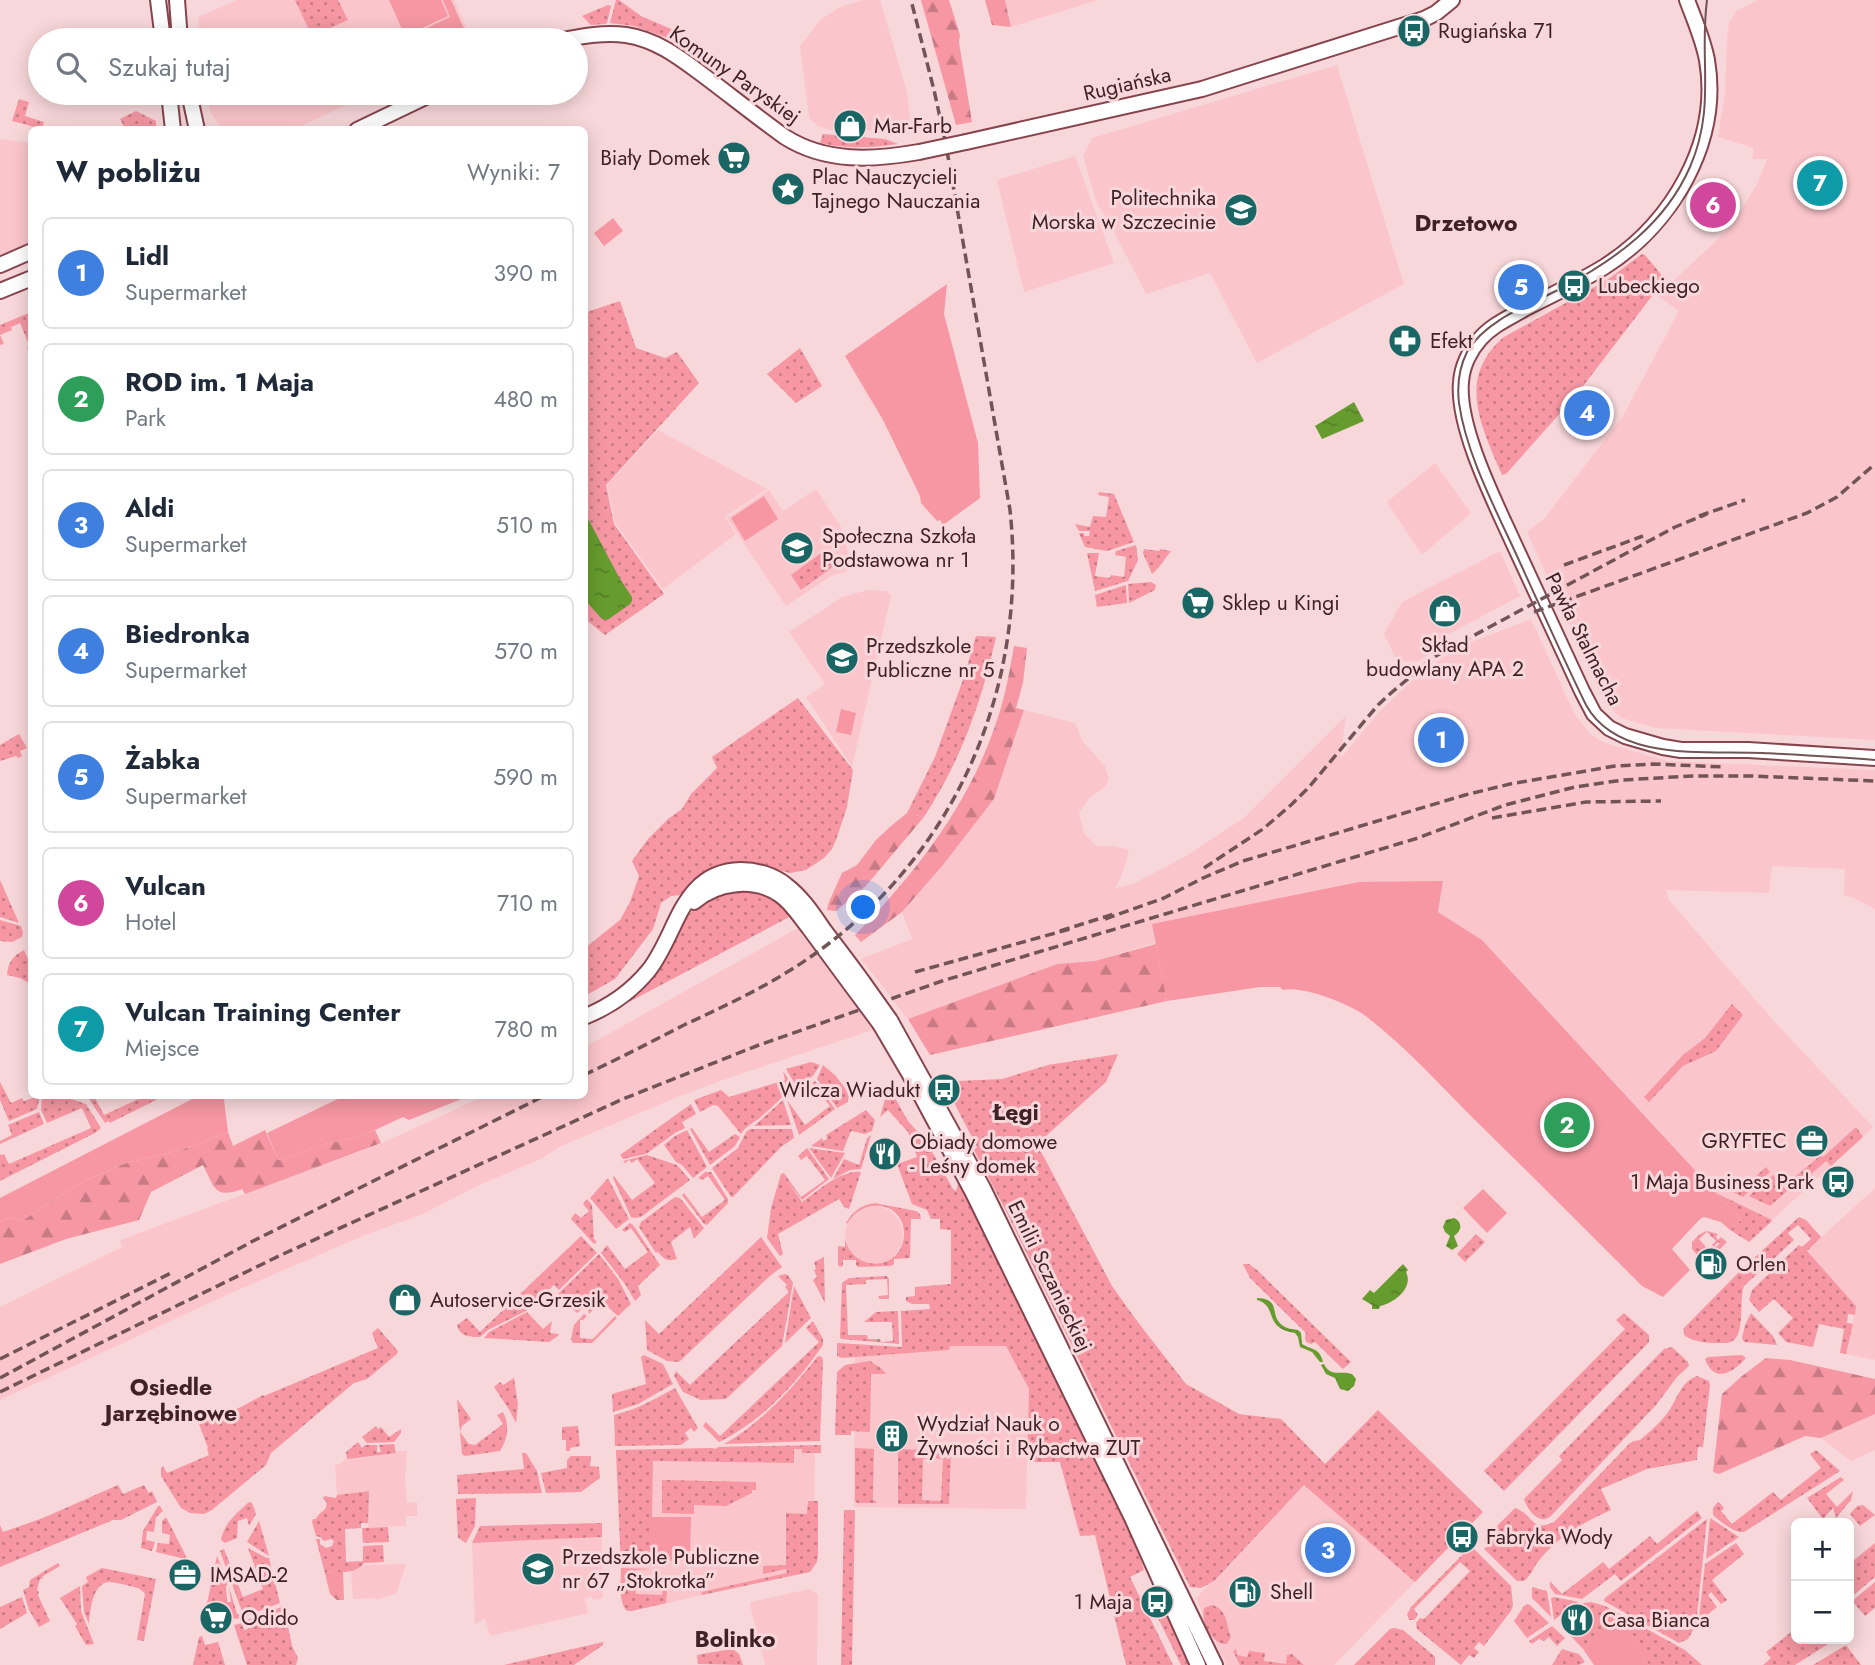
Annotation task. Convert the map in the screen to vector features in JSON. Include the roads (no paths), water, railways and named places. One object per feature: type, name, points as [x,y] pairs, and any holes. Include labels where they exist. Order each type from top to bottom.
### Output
[{"type":"street","points":[[158,0],[162,28]]},
{"type":"street","points":[[177,0],[179,28]]},
{"type":"street","name":"Rugiańska","points":[[800,146],[825,154],[853,158],[919,152],[966,142],[1215,85],[1424,19],[1452,0]]},
{"type":"street","name":"Pawła Stalmacha","points":[[1686,0],[1706,56],[1708,98],[1703,135],[1683,186],[1657,222],[1619,256],[1594,273],[1503,321],[1474,346],[1462,373],[1461,392],[1466,426],[1494,502],[1584,696],[1602,722],[1625,736],[1677,750],[1748,750],[1875,758]]},
{"type":"street","name":"Komuny Paryskiej","points":[[588,35],[631,36],[660,45],[779,134],[800,146]]},
{"type":"street","points":[[170,105],[173,126]]},
{"type":"street","points":[[192,105],[196,126]]},
{"type":"street","points":[[364,126],[409,105]]},
{"type":"street","points":[[0,265],[28,253]]},
{"type":"street","points":[[0,291],[28,280]]},
{"type":"street","name":"Emilii Sczanieckiej","points":[[588,1015],[611,1003],[639,982],[657,959],[675,922],[700,897],[723,885],[760,886],[791,897],[807,908],[885,1022],[983,1188],[1216,1665]]},
{"type":"street","name":"Emilii Sczanieckiej","points":[[885,1022],[973,1193],[1132,1518],[1198,1665]]},
{"type":"water","points":[[1354,402],[1364,421],[1322,439],[1315,426]]},
{"type":"water","points":[[588,519],[632,597],[630,604],[609,619],[601,618],[588,603]]},
{"type":"water","points":[[1454,1218],[1460,1227],[1454,1236],[1458,1246],[1452,1250],[1446,1246],[1450,1236],[1443,1227],[1446,1220]]},
{"type":"water","points":[[1403,1264],[1408,1270],[1405,1289],[1391,1302],[1379,1309],[1372,1309],[1372,1305],[1362,1299],[1370,1290],[1374,1293]]},
{"type":"water","points":[[1257,1298],[1270,1301],[1278,1321],[1285,1327],[1298,1330],[1302,1344],[1318,1352],[1323,1362],[1312,1352],[1300,1347],[1295,1333],[1278,1327],[1268,1307]]},
{"type":"water","points":[[1324,1364],[1330,1371],[1352,1374],[1356,1379],[1354,1386],[1348,1391],[1340,1389],[1335,1378],[1326,1374],[1321,1365]]},
{"type":"tram line","points":[[1707,0],[1705,104],[1698,145],[1680,187],[1653,223],[1620,252],[1582,277],[1510,314],[1475,341],[1464,358],[1459,377],[1458,397],[1463,422],[1491,501],[1586,705],[1600,724],[1619,737],[1666,750],[1875,760]]},
{"type":"railway","points":[[588,1073],[777,978],[806,960],[858,919],[903,872],[941,820],[971,764],[993,704],[1007,641],[1013,576],[1010,510],[946,145],[911,0]]},
{"type":"railway","points":[[1534,612],[1807,513],[1837,497],[1875,464]]},
{"type":"railway","points":[[1699,516],[1745,500]]},
{"type":"railway","points":[[1204,868],[1263,829],[1291,805],[1378,705],[1434,657],[1675,527],[1707,514]]},
{"type":"railway","points":[[1564,565],[1643,536]]},
{"type":"railway","points":[[1105,919],[1164,898],[1243,861],[1465,795],[1510,784],[1615,766],[1653,764],[1724,767]]},
{"type":"railway","points":[[0,1392],[281,1255],[623,1099],[759,1045],[942,981],[1418,838],[1505,805],[1575,787],[1623,780],[1692,776],[1875,781]]},
{"type":"railway","points":[[1492,818],[1586,802],[1661,801]]},
{"type":"railway","points":[[1060,931],[1114,914]]},
{"type":"railway","points":[[915,972],[1070,929]]},
{"type":"railway","points":[[0,1378],[253,1241],[538,1099]]},
{"type":"railway","points":[[0,1359],[171,1273]]},
{"type":"place","name":"Rugiańska 71","points":[[1414,31]]},
{"type":"place","name":"Mar-Farb","points":[[850,126]]},
{"type":"place","name":"Biały Domek","points":[[734,158]]},
{"type":"place","name":"Vulcan Training Center","points":[[1820,183]]},
{"type":"place","name":"Plac Nauczycieli Tajnego Nauczania","points":[[788,189]]},
{"type":"place","name":"Vulcan","points":[[1713,205]]},
{"type":"place","name":"Politechnika Morska w Szczecinie","points":[[1241,210]]},
{"type":"place","name":"Lubeckiego","points":[[1574,286]]},
{"type":"place","name":"Żabka","points":[[1521,287]]},
{"type":"place","name":"Efekt","points":[[1405,341]]},
{"type":"place","name":"Biedronka","points":[[1587,413]]},
{"type":"place","name":"Społeczna Szkoła Podstawowa nr 1","points":[[797,548]]},
{"type":"place","name":"Sklep u Kingi","points":[[1198,603]]},
{"type":"place","name":"Skład budowlany APA 2","points":[[1445,611]]},
{"type":"place","name":"Przedszkole Publiczne nr 5","points":[[842,658]]},
{"type":"place","name":"Lidl","points":[[1441,740]]},
{"type":"place","name":"Wilcza Wiadukt","points":[[944,1090]]},
{"type":"place","name":"ROD im. 1 Maja","points":[[1567,1125]]},
{"type":"place","name":"GRYFTEC","points":[[1812,1141]]},
{"type":"place","name":"Obiady domowe - Leśny domek","points":[[885,1154]]},
{"type":"place","name":"1 Maja Business Park","points":[[1838,1182]]},
{"type":"place","name":"Orlen","points":[[1711,1264]]},
{"type":"place","name":"Autoservice-Grzesik","points":[[405,1300]]},
{"type":"place","name":"Wydział Nauk o Żywności i Rybactwa ZUT","points":[[892,1436]]},
{"type":"place","name":"Fabryka Wody","points":[[1462,1537]]},
{"type":"place","name":"Aldi","points":[[1328,1550]]},
{"type":"place","name":"Przedszkole Publiczne nr 67 „Stokrotka”","points":[[538,1569]]},
{"type":"place","name":"IMSAD-2","points":[[185,1575]]},
{"type":"place","name":"Shell","points":[[1245,1592]]},
{"type":"place","name":"1 Maja","points":[[1157,1602]]},
{"type":"place","name":"Odido","points":[[216,1618]]},
{"type":"place","name":"Casa Bianca","points":[[1577,1620]]},
{"type":"district","name":"Drzetowo","points":[[1466,223]]},
{"type":"district","name":"Łęgi","points":[[1016,1112]]},
{"type":"district","name":"Osiedle Jarzębinowe","points":[[171,1400]]},
{"type":"district","name":"Bolinko","points":[[735,1639]]}]
